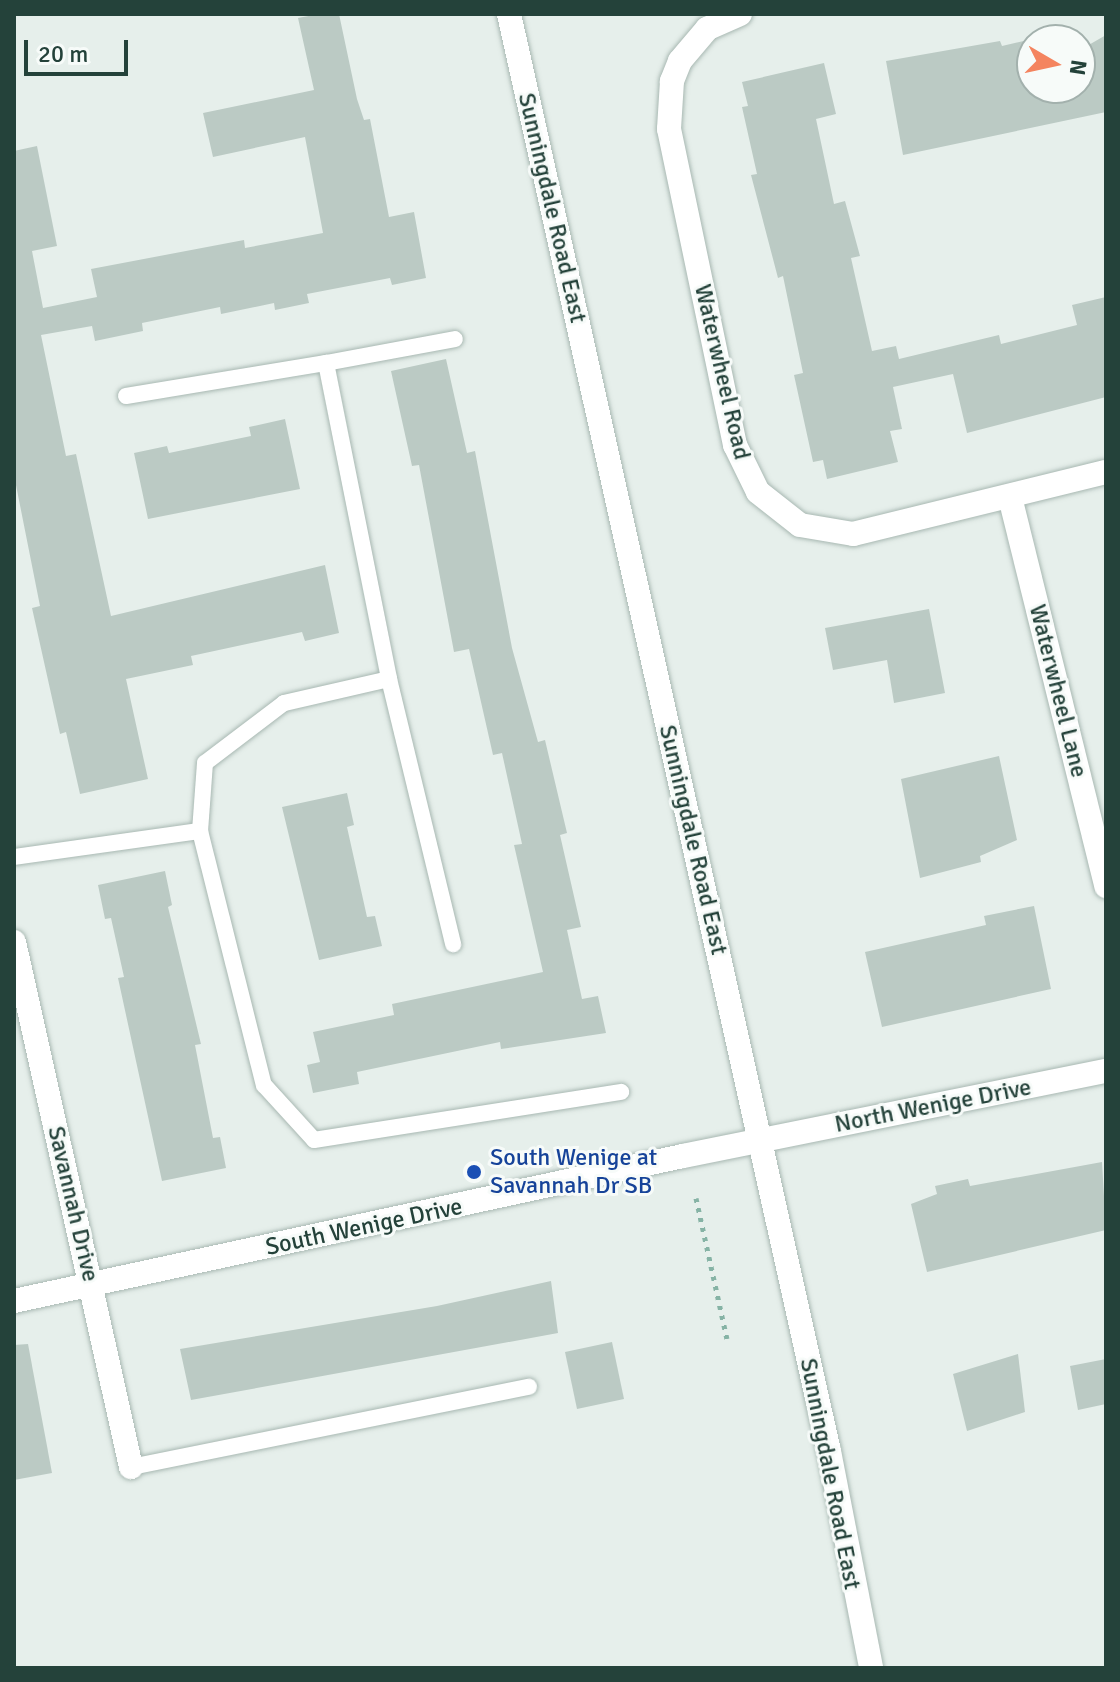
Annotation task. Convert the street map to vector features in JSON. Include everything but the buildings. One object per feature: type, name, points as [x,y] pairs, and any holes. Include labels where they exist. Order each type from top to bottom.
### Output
[{"type":"street","name":"Sunningdale Road East","points":[[509,14],[760,1141],[871,1668]]},
{"type":"street","name":"Waterwheel Road","points":[[740,14],[707,29],[680,61],[672,81],[669,129],[735,445],[748,478],[785,516],[835,534],[853,534],[1106,472]]},
{"type":"street","name":"Waterwheel Lane","points":[[1010,497],[1106,886]]},
{"type":"street","name":"Savannah Drive","points":[[14,942],[131,1467]]},
{"type":"street","name":"North Wenige Drive","points":[[760,1141],[1106,1071]]},
{"type":"street","name":"South Wenige Drive","points":[[14,1301],[760,1141]]},
{"type":"lane","points":[[126,396],[455,339]]},
{"type":"lane","points":[[326,363],[389,679],[453,944]]},
{"type":"lane","points":[[389,679],[284,703],[205,763],[200,831],[264,1085],[314,1140],[621,1092]]},
{"type":"lane","points":[[14,857],[200,831]]},
{"type":"lane","points":[[131,1467],[529,1387]]},
{"type":"path","points":[[696,1198],[727,1339]]},
{"type":"place","name":"South Wenige at Savannah Dr SB","points":[[474,1172]]}]
